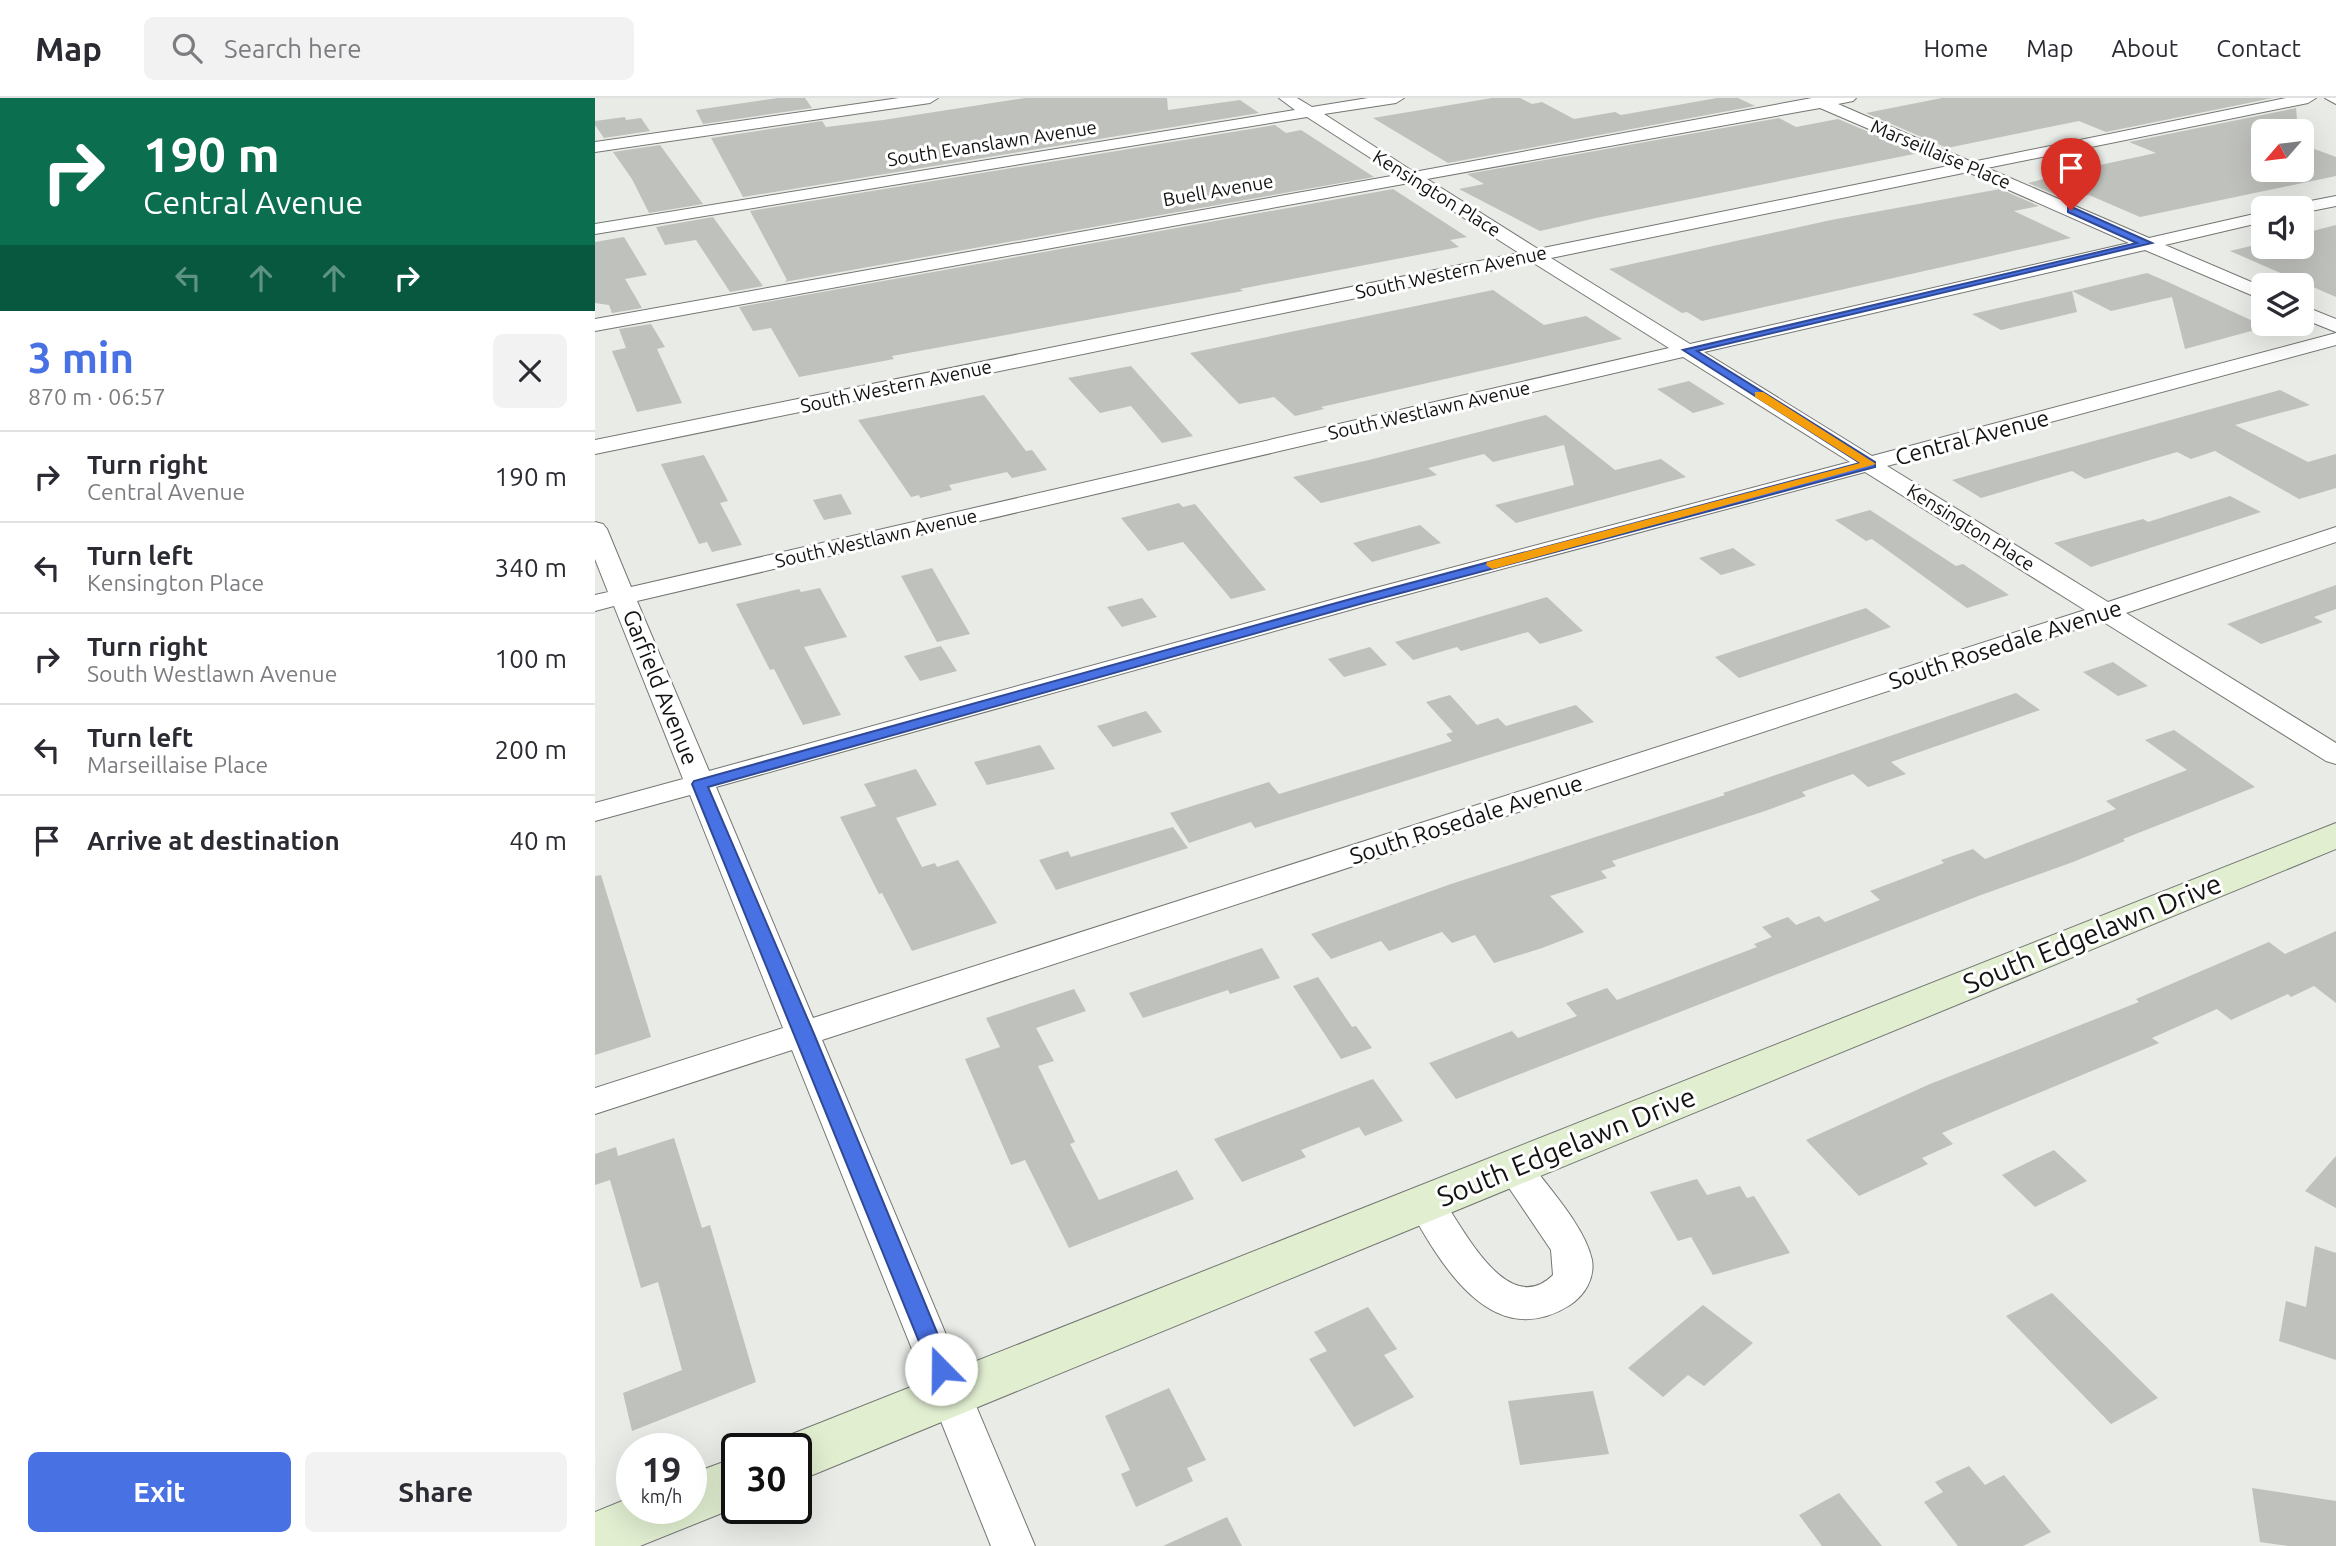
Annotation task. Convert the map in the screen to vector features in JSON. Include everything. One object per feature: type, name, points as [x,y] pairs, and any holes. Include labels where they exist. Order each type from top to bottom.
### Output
[{"type":"street","points":[[595,147],[930,98]]},
{"type":"street","name":"Kensington Place","points":[[1287,98],[2336,755]]},
{"type":"street","name":"South Evanslawn Avenue","points":[[595,229],[1396,98]]},
{"type":"street","name":"Buell Avenue","points":[[595,326],[1817,100],[1848,98]]},
{"type":"street","name":"South Western Avenue","points":[[595,447],[2308,98]]},
{"type":"street","name":"Marseillaise Place","points":[[1817,100],[2251,289]]},
{"type":"street","points":[[2314,205],[2336,201]]},
{"type":"street","name":"South Westlawn Avenue","points":[[610,600],[2251,220]]},
{"type":"street","points":[[2314,317],[2336,326]]},
{"type":"street","name":"Central Avenue","points":[[595,812],[1376,596],[2336,339]]},
{"type":"street","name":"Garfield Avenue","points":[[595,529],[610,600],[700,784],[805,1034],[1013,1546]]},
{"type":"street","name":"South Rosedale Avenue","points":[[595,1101],[2336,534]]},
{"type":"street","name":"South Edgelawn Drive","points":[[812,1451],[2336,835]]},
{"type":"street","points":[[1425,1202],[1478,1280],[1489,1291],[1515,1304],[1544,1300],[1570,1283],[1574,1271],[1573,1259],[1568,1245],[1513,1167]]},
{"type":"street","points":[[595,1538],[630,1524]]},
{"type":"building","points":[[778,98],[805,98],[812,108],[703,124],[696,110]]},
{"type":"building","points":[[1025,98],[1167,98],[1168,110],[1240,100],[1259,113],[743,197],[711,138],[822,121],[826,127],[883,120]]},
{"type":"building","points":[[1492,98],[1520,98],[1532,104],[1542,102],[1574,119],[1615,112],[1621,115],[1717,98],[1738,98],[1755,106],[1448,163],[1373,118]]},
{"type":"building","points":[[1942,98],[2273,98],[2106,132],[2079,121],[1947,148],[1866,113]]},
{"type":"building","points":[[2296,108],[2297,119],[2251,119],[2251,182],[2307,182],[2140,217],[2089,195],[2067,200],[2028,183],[2156,153],[2129,142]]},
{"type":"building","points":[[625,117],[626,120],[641,118],[650,131],[604,138],[595,125],[595,121]]},
{"type":"building","points":[[1779,118],[1796,127],[1838,119],[1919,153],[1540,231],[1459,189],[1484,184],[1467,174]]},
{"type":"building","points":[[1275,125],[1286,133],[1301,130],[1374,177],[784,282],[787,280],[750,211]]},
{"type":"building","points":[[660,145],[703,204],[649,213],[632,179],[613,152]]},
{"type":"building","points":[[2314,149],[2336,157],[2336,176],[2314,181]]},
{"type":"building","points":[[1393,189],[1467,237],[1450,240],[1459,247],[1240,289],[1243,291],[892,356],[894,359],[799,377],[771,328],[753,331],[739,307]]},
{"type":"building","points":[[2000,189],[2039,206],[2014,211],[2071,238],[1702,321],[1687,312],[1682,313],[1609,269],[1831,220]]},
{"type":"building","points":[[713,217],[763,286],[730,292],[696,240],[665,245],[656,227]]},
{"type":"building","points":[[2336,225],[2336,297],[2314,287],[2314,273],[2281,273],[2230,251],[2251,246],[2251,259],[2314,259],[2314,231]]},
{"type":"building","points":[[624,237],[647,275],[625,279],[642,308],[612,313],[609,305],[595,303],[595,242]]},
{"type":"building","points":[[2147,273],[2251,320],[2251,331],[2185,349],[2172,297],[2111,311],[2072,291]]},
{"type":"building","points":[[1493,290],[1544,325],[1586,316],[1622,339],[1321,407],[1324,409],[1295,416],[1274,397],[1239,404],[1190,353]]},
{"type":"building","points":[[2072,291],[2077,312],[2001,330],[1972,314]]},
{"type":"building","points":[[651,324],[665,347],[657,349],[682,403],[637,412],[612,351],[626,348],[619,329]]},
{"type":"building","points":[[1131,366],[1193,436],[1162,443],[1131,406],[1100,413],[1068,378]]},
{"type":"building","points":[[1689,381],[1725,404],[1693,413],[1657,389]]},
{"type":"building","points":[[2280,390],[2310,405],[2235,425],[2308,462],[2336,454],[2336,488],[2299,499],[2215,451],[2191,459],[2177,452],[2085,479],[2072,471],[1981,498],[1952,480]]},
{"type":"building","points":[[984,395],[1026,451],[1032,450],[1047,470],[1012,478],[1007,472],[949,485],[952,490],[920,498],[919,495],[911,497],[858,420]]},
{"type":"building","points":[[1546,415],[1615,470],[1661,459],[1686,477],[1516,523],[1495,505],[1574,485],[1564,445],[1493,462],[1484,454],[1428,468],[1437,475],[1321,503],[1293,477],[1369,460]]},
{"type":"building","points":[[704,455],[728,501],[720,503],[742,545],[712,552],[707,542],[699,544],[661,464]]},
{"type":"building","points":[[841,494],[852,514],[824,520],[813,500]]},
{"type":"building","points":[[2230,496],[2261,512],[2091,567],[2054,543],[2143,519],[2148,522]]},
{"type":"building","points":[[1179,503],[1183,507],[1195,504],[1266,590],[1231,599],[1183,542],[1148,551],[1121,518]]},
{"type":"building","points":[[1870,510],[1956,566],[1963,564],[2009,595],[1967,608],[1872,539],[1866,541],[1835,520]]},
{"type":"building","points":[[1420,525],[1441,543],[1372,562],[1353,543]]},
{"type":"building","points":[[1733,548],[1756,565],[1721,575],[1699,558]]},
{"type":"building","points":[[932,568],[970,634],[937,642],[901,576]]},
{"type":"building","points":[[2336,585],[2336,609],[2314,617],[2323,622],[2261,644],[2227,624]]},
{"type":"building","points":[[820,588],[847,637],[804,647],[841,715],[803,725],[774,669],[770,670],[736,604],[799,589],[801,592]]},
{"type":"building","points":[[1547,597],[1583,631],[1540,644],[1528,632],[1461,651],[1457,647],[1413,660],[1395,642]]},
{"type":"building","points":[[1142,598],[1157,617],[1122,627],[1107,607]]},
{"type":"building","points":[[1866,608],[1891,627],[1739,678],[1715,657]]},
{"type":"building","points":[[941,646],[957,671],[920,681],[904,656]]},
{"type":"building","points":[[1370,647],[1387,665],[1344,677],[1328,659]]},
{"type":"building","points":[[2113,662],[2148,686],[2118,696],[2083,672]]},
{"type":"building","points":[[2016,693],[2040,710],[1891,762],[1906,774],[1868,787],[1853,774],[1802,792],[1806,796],[1765,811],[1612,861],[1616,866],[1601,871],[1607,878],[1550,896],[1584,932],[1542,948],[1494,963],[1475,935],[1452,943],[1442,932],[1389,951],[1381,941],[1331,959],[1311,934],[1451,884],[1725,795],[1723,793]]},
{"type":"building","points":[[1450,695],[1477,725],[1498,718],[1506,726],[1576,705],[1594,722],[1255,828],[1251,822],[1189,843],[1170,813],[1269,782],[1279,794],[1452,741],[1446,734],[1453,732],[1426,702]]},
{"type":"building","points":[[1146,711],[1162,732],[1113,747],[1097,726]]},
{"type":"building","points":[[2174,730],[2255,787],[2123,839],[2125,841],[2073,862],[1981,895],[1456,1099],[1429,1063],[1512,1031],[1518,1038],[1577,1016],[1566,1003],[1607,988],[1617,1000],[1757,947],[1754,944],[1772,937],[1762,927],[1788,917],[1796,925],[1819,916],[1825,922],[1880,900],[1870,891],[1944,863],[1941,860],[1973,849],[1985,859],[2116,809],[2106,801],[2187,770],[2145,740]]},
{"type":"building","points":[[1040,745],[1055,769],[987,785],[974,762]]},
{"type":"building","points":[[916,769],[937,805],[896,818],[922,867],[935,863],[937,867],[958,860],[997,923],[912,951],[840,817],[876,806],[864,784]]},
{"type":"building","points":[[1173,827],[1188,848],[1056,890],[1039,860],[1068,851],[1071,857]]},
{"type":"building","points":[[601,875],[651,1037],[595,1055],[595,876]]},
{"type":"building","points":[[2336,931],[2336,1003],[2314,986],[2291,997],[2288,994],[2231,1020],[2217,1009],[2152,1038],[2159,1043],[1942,1133],[1953,1144],[1922,1158],[1928,1164],[1859,1196],[1806,1140],[1930,1084],[2139,1002],[2136,999],[2269,942],[2285,954]]},
{"type":"building","points":[[1262,948],[1280,978],[1230,994],[1228,990],[1143,1018],[1129,993]]},
{"type":"building","points":[[1318,977],[1352,1027],[1356,1026],[1372,1048],[1341,1059],[1293,986]]},
{"type":"building","points":[[1074,989],[1086,1011],[1036,1028],[1054,1061],[1038,1066],[1075,1142],[1070,1144],[1099,1200],[1177,1170],[1194,1199],[1069,1248],[1025,1160],[1011,1165],[965,1059],[1000,1047],[986,1018]]},
{"type":"building","points":[[1373,1079],[1403,1121],[1365,1136],[1359,1127],[1301,1150],[1306,1157],[1242,1182],[1214,1139]]},
{"type":"building","points":[[674,1138],[702,1228],[710,1225],[756,1382],[632,1431],[623,1393],[682,1370],[658,1282],[641,1288],[610,1180],[595,1185],[595,1154],[616,1147],[618,1156]]},
{"type":"building","points":[[2054,1150],[2087,1181],[2035,1207],[2002,1175]]},
{"type":"building","points":[[2336,1156],[2336,1208],[2305,1191]]},
{"type":"building","points":[[1697,1179],[1707,1195],[1740,1186],[1747,1198],[1754,1196],[1790,1253],[1713,1275],[1691,1237],[1678,1241],[1650,1192]]},
{"type":"building","points":[[2315,1246],[2336,1253],[2336,1360],[2279,1341],[2286,1301],[2306,1307]]},
{"type":"building","points":[[2052,1293],[2158,1398],[2111,1424],[2006,1316]]},
{"type":"building","points":[[1703,1305],[1753,1343],[1704,1386],[1688,1375],[1663,1397],[1628,1368]]},
{"type":"building","points":[[1368,1307],[1397,1349],[1384,1355],[1414,1397],[1354,1427],[1309,1359],[1327,1351],[1314,1332]]},
{"type":"building","points":[[1169,1388],[1206,1460],[1187,1468],[1193,1481],[1136,1507],[1121,1474],[1130,1470],[1105,1416]]},
{"type":"building","points":[[1593,1391],[1609,1454],[1520,1465],[1508,1401]]},
{"type":"building","points":[[1969,1466],[1985,1485],[2004,1475],[2051,1532],[2023,1546],[1958,1546],[1924,1502],[1943,1492],[1935,1482]]},
{"type":"building","points":[[2252,1488],[2336,1501],[2336,1546],[2288,1546],[2260,1542]]},
{"type":"building","points":[[1839,1493],[1882,1546],[1822,1546],[1799,1515]]},
{"type":"building","points":[[1227,1517],[1242,1546],[1163,1546]]},
{"type":"slow traffic","points":[[1492,565],[1870,464],[1759,394]]},
{"type":"route","points":[[941,1369],[700,784],[1362,599],[1870,464],[1688,350],[2147,243],[2071,210]]}]
